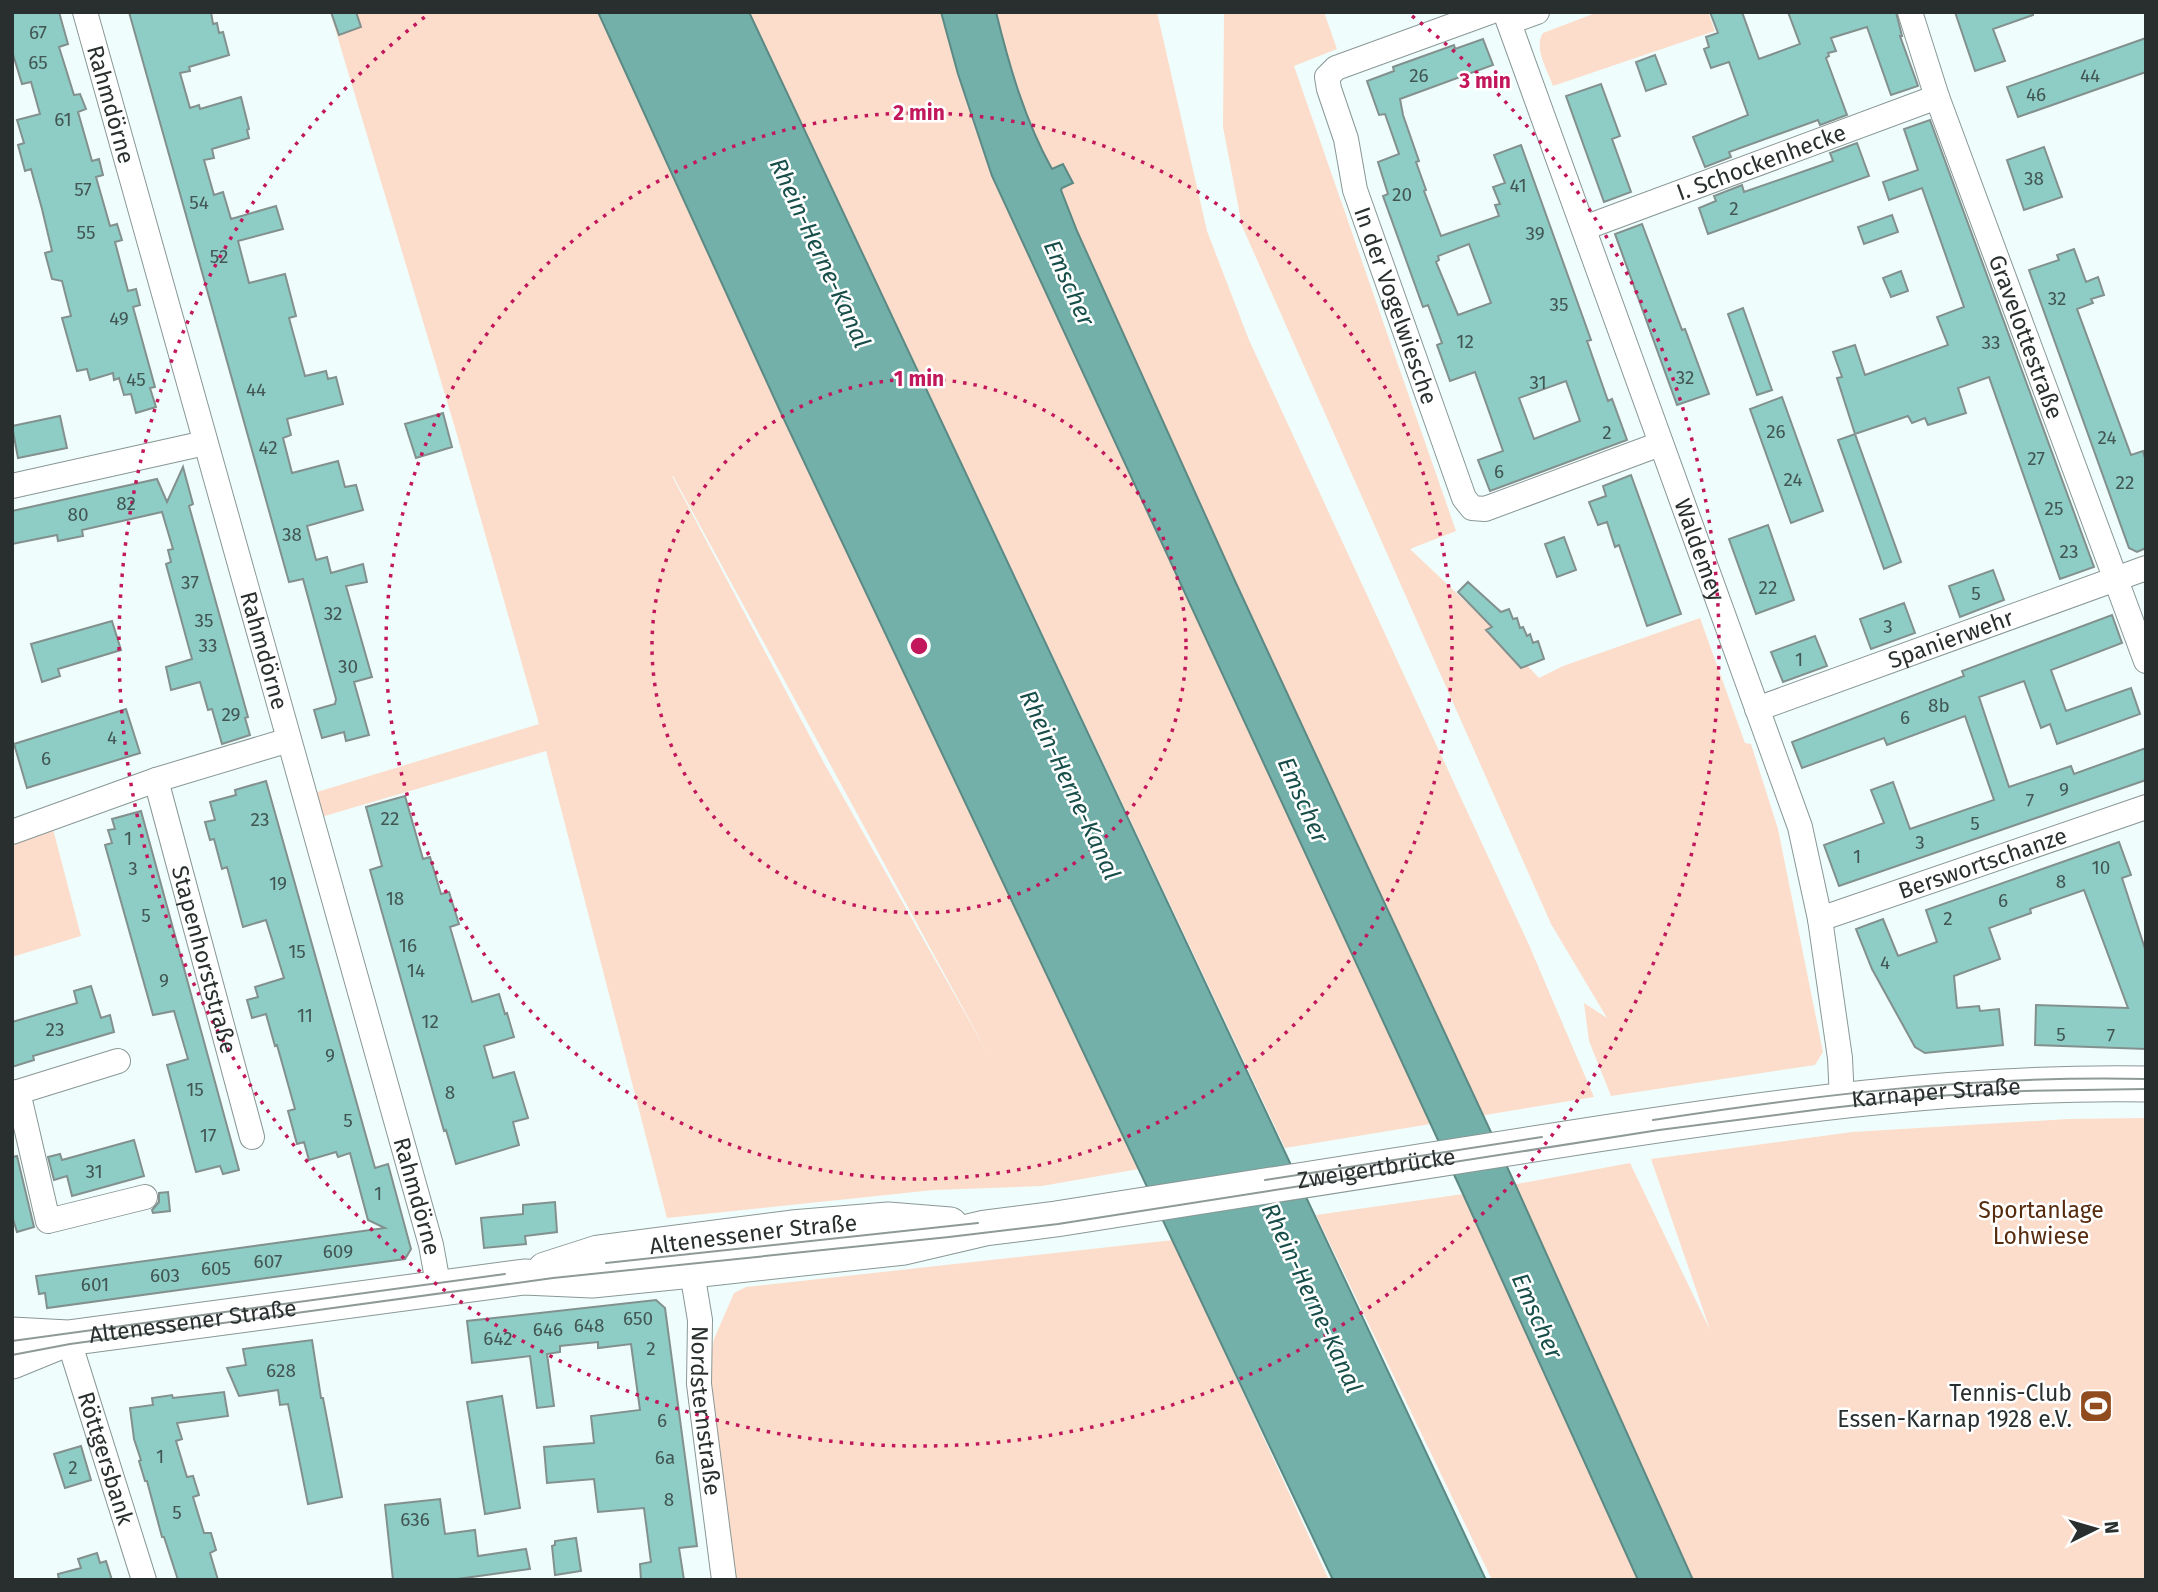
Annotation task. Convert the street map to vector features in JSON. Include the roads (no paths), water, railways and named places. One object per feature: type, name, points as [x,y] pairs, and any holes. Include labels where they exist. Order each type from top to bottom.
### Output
[{"type":"main road","name":"Karnaper Straße","points":[[1657,1125],[1842,1100],[1984,1087],[2146,1084]]},
{"type":"main road","name":"Zweigertbrücke","points":[[1096,1213],[1657,1125]]},
{"type":"main road","name":"Altenessener Straße","points":[[12,1335],[68,1338],[524,1277],[592,1280],[792,1228],[888,1220],[985,1228],[1096,1213]]},
{"type":"main road","name":"Altenessener Straße","points":[[12,1361],[68,1338]]},
{"type":"street","name":"Rahmdörne","points":[[85,12],[431,1245],[439,1289]]},
{"type":"street","points":[[1501,16],[1537,12]]},
{"type":"street","name":"Gravelottestraße","points":[[1910,12],[1937,97],[2146,661]]},
{"type":"street","name":"Waldemey","points":[[1501,16],[1584,228],[1800,827],[1820,919],[1840,1058],[1842,1100]]},
{"type":"street","name":"In der Vogelwiesche","points":[[1501,16],[1336,68],[1327,77],[1346,139],[1355,191],[1464,498],[1472,508],[1485,509],[1660,444]]},
{"type":"street","name":"I. Schockenhecke","points":[[1584,228],[1937,97]]},
{"type":"street","points":[[12,486],[205,443]]},
{"type":"street","name":"Spanierwehr","points":[[1757,709],[2146,568]]},
{"type":"street","points":[[12,831],[156,780],[289,740]]},
{"type":"street","name":"Stapenhorststraße","points":[[156,780],[252,1137]]},
{"type":"street","name":"Berswortschanze","points":[[1820,919],[2146,807]]},
{"type":"street","points":[[118,1061],[15,1093],[48,1221],[145,1197]]},
{"type":"street","name":"Nordsternstraße","points":[[690,1255],[700,1320],[699,1384],[724,1580]]},
{"type":"street","name":"Röttgersbank","points":[[68,1338],[144,1580]]},
{"type":"water","name":"Rhein-Herne-Kanal","points":[[598,12],[749,12],[1486,1580],[1333,1580],[781,413]]},
{"type":"water","name":"Emscher","points":[[941,12],[996,12],[1012,72],[1042,151],[1052,169],[1063,164],[1073,183],[1061,190],[1077,231],[1235,581],[1515,1184],[1693,1580],[1638,1580],[1463,1194],[992,176],[958,74]]},
{"type":"tram line","points":[[1653,1120],[1775,1102],[1898,1089],[2022,1080],[2146,1079]]},
{"type":"tram line","points":[[12,1355],[70,1344],[553,1278],[1058,1224],[1659,1130],[1822,1109],[1936,1096],[2146,1089]]},
{"type":"tram line","points":[[1265,1180],[1542,1137]]},
{"type":"tram line","points":[[606,1263],[978,1223]]},
{"type":"tram line","points":[[12,1341],[505,1274]]},
{"type":"place","name":"Tennis-Club Essen-Karnap 1928 e.V.","points":[[2096,1406]]},
{"type":"park label","name":"Sportanlage Lohwiese","points":[[2041,1223]]}]
